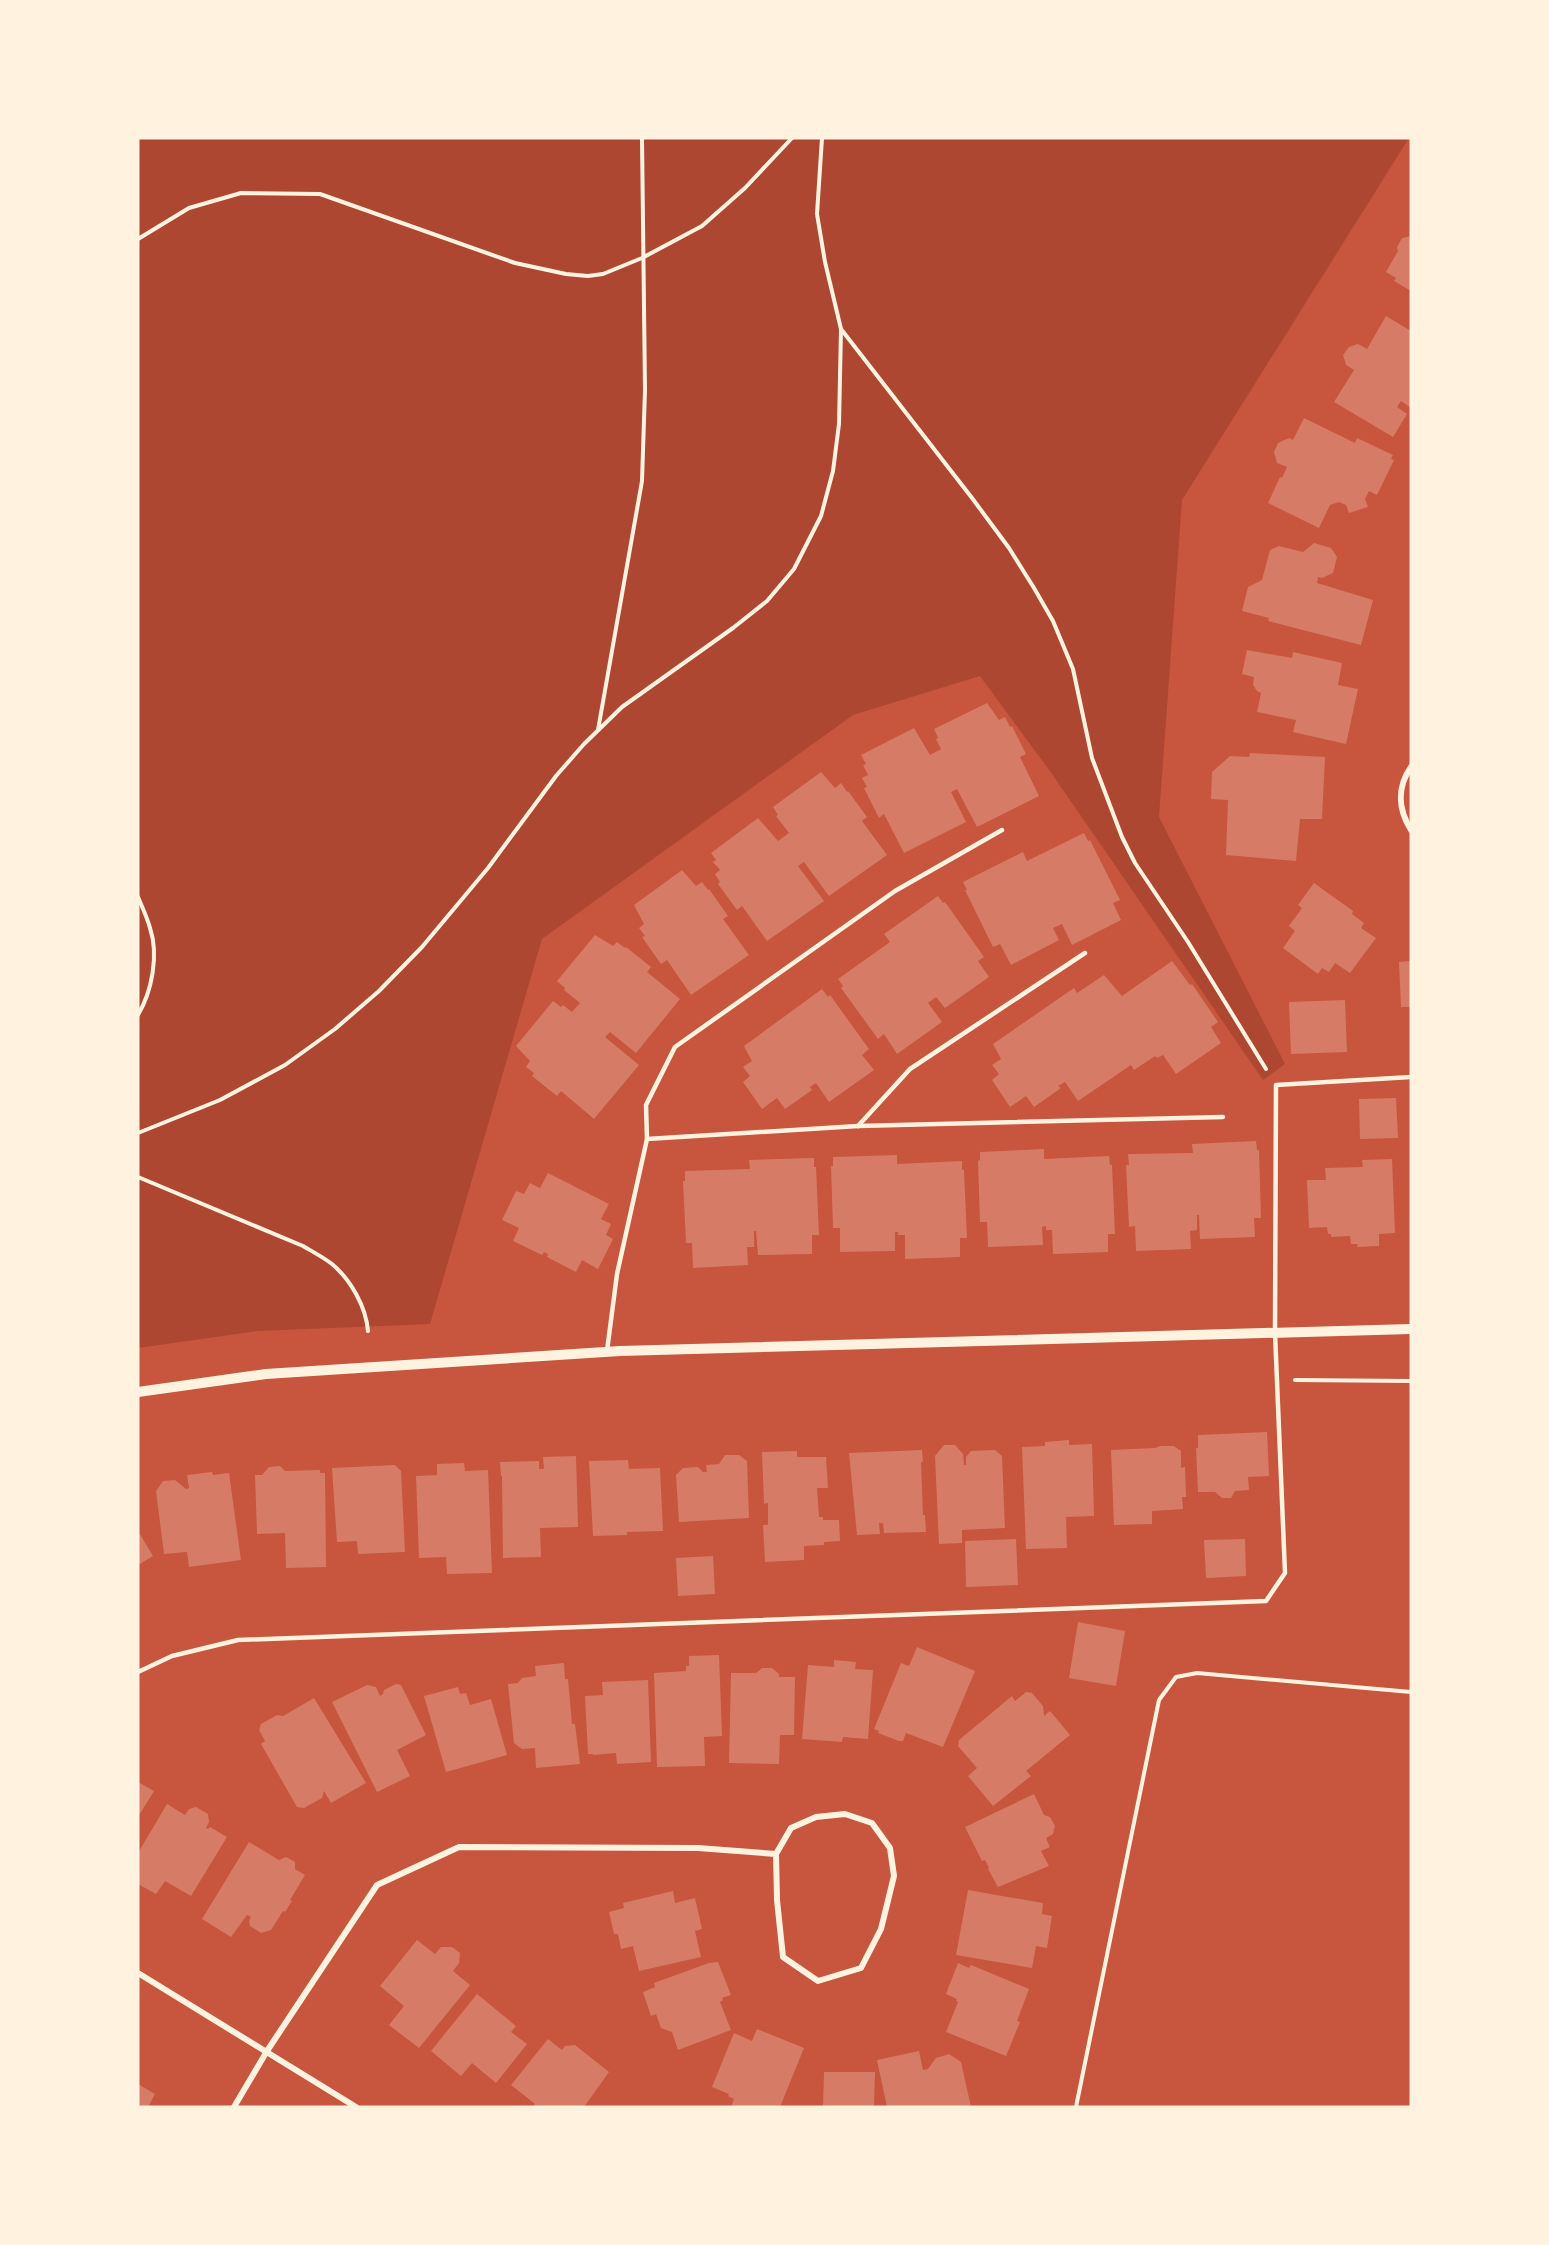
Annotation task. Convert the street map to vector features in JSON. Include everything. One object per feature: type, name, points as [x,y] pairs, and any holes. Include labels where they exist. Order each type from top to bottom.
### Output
[{"type":"street","points":[[1411,767],[1402,785],[1400,802],[1404,818],[1411,830]]},
{"type":"street","points":[[138,1392],[266,1374],[607,1352],[1411,1329]]},
{"type":"street","points":[[845,1814],[872,1823],[890,1848],[894,1876],[881,1929],[861,1968],[818,1981],[783,1957],[777,1900],[776,1854],[791,1828],[816,1817],[845,1814]]},
{"type":"street","points":[[234,2107],[267,2051],[377,1885],[459,1847],[698,1848],[776,1854]]},
{"type":"street","points":[[138,1973],[356,2107]]},
{"type":"lane","points":[[607,1352],[617,1274],[647,1139],[646,1105],[675,1047],[895,891],[1002,830]]},
{"type":"lane","points":[[858,1126],[910,1069],[1085,953]]},
{"type":"lane","points":[[138,1672],[172,1656],[238,1640],[1266,1601],[1285,1573],[1275,1333],[1276,1085],[1411,1077]]},
{"type":"lane","points":[[647,1139],[858,1126],[1223,1117]]},
{"type":"path","points":[[598,730],[642,481],[645,390],[642,138]]},
{"type":"path","points":[[138,239],[189,208],[241,193],[320,194],[515,263],[542,270],[588,276],[603,274],[682,238],[717,214],[745,189],[792,138]]},
{"type":"path","points":[[138,1133],[220,1100],[285,1065],[335,1029],[380,991],[422,947],[488,868],[556,776],[598,730],[622,707],[767,601],[794,568],[821,516],[833,471],[839,424],[841,329],[819,230],[817,199],[822,138]]},
{"type":"path","points":[[841,329],[1009,548],[1053,621],[1073,669],[1092,758],[1122,837],[1135,863],[1188,942],[1276,1085]]},
{"type":"path","points":[[138,897],[151,930],[154,966],[146,1001],[138,1015]]},
{"type":"path","points":[[138,1177],[303,1246],[326,1259],[339,1271],[361,1304],[368,1331]]},
{"type":"path","points":[[1277,1382],[1411,1381]]},
{"type":"path","points":[[1076,2107],[1159,1700],[1176,1677],[1197,1673],[1411,1692]]},
{"type":"shaded area","points":[[138,138],[1409,138],[1182,500],[1159,817],[1285,1064],[1263,1080],[1052,774],[980,676],[853,715],[542,939],[430,1324],[258,1331],[138,1348]]},
{"type":"building","points":[[1411,236],[1411,291],[1394,281],[1396,278],[1386,272],[1398,251],[1397,247],[1402,238]]},
{"type":"building","points":[[1386,316],[1411,331],[1411,408],[1401,401],[1397,407],[1407,414],[1393,437],[1334,402],[1354,370],[1346,365],[1343,355],[1349,347],[1358,344],[1367,349]]},
{"type":"building","points":[[1304,418],[1355,443],[1357,438],[1393,455],[1391,459],[1394,460],[1377,495],[1369,491],[1365,499],[1368,507],[1349,513],[1346,505],[1339,502],[1330,505],[1319,528],[1268,503],[1287,467],[1277,463],[1274,452],[1278,443],[1289,438],[1293,440]]},
{"type":"building","points":[[1314,543],[1331,548],[1337,557],[1333,573],[1322,578],[1318,577],[1317,583],[1373,600],[1361,645],[1268,621],[1269,618],[1242,611],[1248,587],[1262,580],[1270,550],[1279,546],[1303,552]]},
{"type":"building","points":[[1247,650],[1292,658],[1293,652],[1342,663],[1338,685],[1358,689],[1346,744],[1293,732],[1296,720],[1257,712],[1261,693],[1253,685],[1254,677],[1242,674]]},
{"type":"building","points":[[987,703],[999,720],[1005,717],[1010,727],[1012,726],[1026,754],[1020,757],[1039,796],[977,827],[957,789],[951,792],[966,822],[904,853],[884,814],[879,818],[864,788],[867,787],[862,778],[868,775],[861,755],[914,728],[930,755],[941,749],[934,729]]},
{"type":"building","points":[[1250,753],[1325,757],[1322,819],[1300,819],[1296,861],[1226,855],[1228,800],[1211,799],[1212,772],[1230,756],[1249,757]]},
{"type":"building","points":[[821,772],[835,788],[841,783],[848,791],[867,817],[862,821],[887,855],[829,896],[804,862],[798,866],[824,901],[767,941],[742,906],[737,910],[718,884],[720,882],[715,874],[720,870],[713,862],[716,860],[711,853],[758,818],[778,841],[789,833],[776,816],[778,815],[773,807]]},
{"type":"building","points":[[1084,833],[1088,841],[1090,840],[1120,900],[1113,903],[1121,920],[1072,945],[1062,924],[1053,928],[1059,940],[1011,965],[1000,944],[993,947],[963,882],[1023,852],[1027,861]]},
{"type":"building","points":[[682,870],[696,886],[702,882],[709,889],[728,916],[723,919],[749,955],[691,995],[667,960],[661,964],[642,937],[645,936],[639,928],[644,924],[634,905]]},
{"type":"building","points":[[1314,883],[1353,911],[1352,914],[1364,923],[1361,928],[1376,938],[1350,973],[1335,963],[1329,972],[1322,968],[1318,974],[1283,948],[1295,931],[1289,926],[1302,908],[1298,905]]},
{"type":"building","points":[[938,896],[943,903],[945,902],[984,957],[978,961],[989,977],[945,1008],[936,997],[928,1003],[942,1022],[897,1054],[884,1034],[878,1039],[841,988],[843,986],[838,979],[890,942],[884,934]]},
{"type":"building","points":[[595,935],[613,946],[617,942],[626,947],[651,967],[647,972],[680,999],[636,1053],[610,1032],[605,1037],[639,1065],[594,1119],[561,1091],[557,1096],[532,1076],[534,1073],[526,1067],[530,1061],[516,1046],[553,1001],[572,1012],[580,1003],[557,981]]},
{"type":"building","points":[[1172,961],[1190,985],[1192,984],[1218,1022],[1211,1027],[1221,1043],[1176,1074],[1163,1055],[1157,1058],[1155,1056],[1134,1070],[1131,1065],[1078,1101],[1065,1082],[1058,1086],[1061,1088],[1034,1107],[1026,1096],[1010,1107],[992,1080],[999,1074],[992,1065],[1001,1059],[993,1044],[1074,988],[1077,993],[1104,975],[1122,996]]},
{"type":"building","points":[[1411,961],[1411,1007],[1401,1007],[1399,962]]},
{"type":"building","points":[[822,989],[828,997],[830,995],[869,1049],[862,1055],[874,1070],[829,1102],[816,1083],[810,1087],[812,1090],[785,1109],[777,1098],[762,1109],[743,1082],[750,1076],[743,1067],[752,1061],[744,1046]]},
{"type":"building","points":[[1345,1000],[1347,1052],[1291,1054],[1289,1002]]},
{"type":"building","points":[[1396,1098],[1398,1138],[1360,1139],[1359,1099]]},
{"type":"building","points":[[1256,1141],[1257,1150],[1259,1150],[1261,1218],[1254,1218],[1255,1237],[1200,1239],[1199,1215],[1197,1215],[1197,1230],[1190,1231],[1191,1249],[1136,1251],[1135,1226],[1129,1227],[1126,1165],[1129,1165],[1128,1154],[1193,1153],[1192,1144]]},
{"type":"building","points":[[1044,1149],[1044,1159],[1109,1156],[1110,1165],[1112,1165],[1115,1234],[1108,1234],[1108,1252],[1053,1254],[1052,1230],[1046,1230],[1046,1226],[1042,1227],[1043,1245],[988,1247],[987,1222],[980,1222],[978,1161],[980,1152]]},
{"type":"building","points":[[897,1155],[897,1164],[962,1161],[967,1238],[960,1238],[960,1257],[905,1259],[905,1235],[898,1235],[898,1232],[895,1232],[895,1251],[840,1252],[840,1228],[833,1228],[831,1166],[833,1166],[833,1157]]},
{"type":"building","points":[[814,1158],[819,1235],[812,1235],[812,1254],[758,1255],[756,1231],[754,1231],[754,1247],[747,1247],[748,1265],[693,1268],[692,1243],[686,1243],[683,1181],[685,1181],[685,1171],[750,1169],[749,1160]]},
{"type":"building","points":[[1392,1159],[1395,1233],[1379,1234],[1379,1246],[1357,1247],[1358,1244],[1351,1244],[1350,1236],[1331,1237],[1327,1227],[1309,1228],[1307,1180],[1326,1180],[1325,1168],[1363,1167],[1362,1160]]},
{"type":"building","points":[[548,1173],[609,1204],[601,1219],[611,1224],[606,1235],[613,1239],[598,1269],[582,1260],[576,1272],[547,1257],[548,1254],[544,1252],[542,1255],[513,1241],[519,1228],[502,1220],[516,1191],[524,1194],[530,1183],[540,1188]]},
{"type":"building","points":[[1267,1432],[1269,1476],[1248,1477],[1249,1490],[1235,1491],[1231,1498],[1222,1498],[1215,1492],[1198,1492],[1196,1448],[1198,1448],[1198,1435]]},
{"type":"building","points":[[1069,1440],[1069,1445],[1092,1444],[1094,1516],[1066,1517],[1067,1548],[1026,1549],[1022,1447],[1045,1446],[1045,1442]]},
{"type":"building","points":[[944,1445],[955,1445],[963,1454],[964,1465],[971,1451],[995,1450],[1002,1456],[1005,1528],[962,1530],[962,1543],[939,1544],[935,1456]]},
{"type":"building","points":[[1174,1446],[1181,1451],[1181,1468],[1185,1467],[1186,1497],[1182,1497],[1183,1509],[1152,1511],[1152,1524],[1114,1525],[1111,1450]]},
{"type":"building","points":[[922,1450],[923,1515],[925,1515],[926,1532],[884,1533],[883,1523],[879,1523],[880,1534],[857,1535],[849,1453]]},
{"type":"building","points":[[797,1451],[797,1457],[826,1457],[828,1488],[817,1488],[819,1517],[823,1517],[823,1520],[839,1520],[840,1541],[804,1546],[804,1560],[765,1562],[763,1525],[768,1525],[768,1503],[764,1504],[762,1452]]},
{"type":"building","points":[[725,1455],[739,1455],[747,1461],[749,1518],[679,1522],[676,1475],[683,1468],[698,1467],[703,1472],[707,1472],[706,1465],[719,1464]]},
{"type":"building","points":[[576,1456],[578,1527],[540,1528],[541,1557],[503,1558],[500,1462],[539,1461],[539,1469],[544,1469],[543,1457]]},
{"type":"building","points":[[628,1460],[629,1469],[660,1468],[663,1531],[593,1536],[589,1461]]},
{"type":"building","points":[[464,1463],[465,1471],[488,1470],[492,1573],[447,1574],[446,1557],[419,1558],[416,1476],[437,1475],[437,1464]]},
{"type":"building","points":[[395,1465],[401,1471],[405,1552],[358,1554],[357,1541],[337,1542],[332,1468]]},
{"type":"building","points":[[280,1466],[285,1471],[320,1470],[320,1473],[325,1473],[326,1567],[286,1568],[285,1533],[257,1534],[255,1475],[262,1475],[269,1467]]},
{"type":"building","points":[[212,1472],[213,1475],[229,1473],[241,1560],[189,1567],[187,1552],[164,1554],[156,1491],[163,1481],[175,1480],[186,1489],[189,1488],[187,1475]]},
{"type":"building","points":[[138,1531],[153,1556],[138,1565]]},
{"type":"building","points":[[1016,1539],[1018,1585],[966,1587],[965,1541]]},
{"type":"building","points":[[1245,1539],[1246,1576],[1206,1578],[1204,1540]]},
{"type":"building","points":[[713,1556],[715,1594],[678,1596],[676,1558]]},
{"type":"building","points":[[1078,1622],[1125,1631],[1116,1686],[1069,1678]]},
{"type":"building","points":[[917,1647],[975,1671],[943,1747],[906,1733],[903,1741],[899,1741],[878,1733],[879,1731],[874,1729],[901,1663],[909,1666]]},
{"type":"building","points":[[719,1655],[722,1736],[704,1737],[705,1766],[657,1767],[654,1673],[686,1671],[686,1666],[689,1666],[689,1656]]},
{"type":"building","points":[[834,1660],[856,1662],[855,1669],[873,1670],[868,1739],[843,1737],[842,1742],[802,1739],[808,1665],[834,1667]]},
{"type":"building","points":[[564,1663],[580,1764],[536,1768],[535,1748],[522,1749],[514,1743],[508,1684],[518,1683],[522,1678],[536,1676],[535,1666]]},
{"type":"building","points":[[762,1668],[772,1668],[779,1674],[779,1677],[795,1677],[794,1735],[780,1735],[779,1764],[729,1763],[731,1673],[756,1673]]},
{"type":"building","points":[[648,1680],[651,1762],[617,1764],[616,1753],[588,1754],[585,1696],[603,1695],[602,1682]]},
{"type":"building","points":[[396,1684],[401,1685],[426,1735],[397,1750],[410,1776],[377,1792],[332,1702],[367,1685],[376,1687],[380,1696],[384,1690]]},
{"type":"building","points":[[458,1687],[460,1694],[466,1693],[470,1705],[491,1699],[507,1755],[446,1772],[424,1696]]},
{"type":"building","points":[[1026,1692],[1032,1693],[1043,1706],[1044,1716],[1050,1711],[1070,1735],[1026,1771],[1031,1776],[993,1806],[968,1776],[977,1768],[958,1746],[959,1740],[1012,1696],[1015,1701]]},
{"type":"building","points":[[314,1698],[366,1783],[331,1803],[324,1791],[322,1798],[304,1808],[297,1807],[261,1744],[265,1741],[259,1730],[261,1724],[277,1715],[283,1716]]},
{"type":"building","points":[[138,1782],[154,1791],[138,1817]]},
{"type":"building","points":[[1034,1794],[1044,1815],[1050,1817],[1055,1826],[1053,1834],[1046,1838],[1050,1847],[1041,1851],[1049,1866],[998,1887],[965,1827]]},
{"type":"building","points":[[167,1804],[185,1815],[189,1809],[196,1807],[208,1814],[209,1822],[206,1828],[210,1827],[227,1837],[191,1896],[165,1881],[156,1894],[138,1884],[138,1853]]},
{"type":"building","points":[[249,1842],[279,1860],[286,1857],[295,1862],[295,1869],[305,1875],[290,1900],[292,1901],[271,1930],[261,1933],[250,1926],[251,1917],[247,1915],[231,1937],[202,1919]]},
{"type":"building","points":[[968,1890],[1043,1903],[1042,1914],[1052,1916],[1047,1948],[1036,1946],[1032,1968],[956,1955]]},
{"type":"building","points":[[673,1891],[675,1903],[695,1898],[702,1929],[695,1931],[701,1957],[639,1971],[633,1946],[621,1949],[618,1934],[614,1934],[609,1912],[624,1908],[623,1903]]},
{"type":"building","points":[[417,1940],[435,1954],[441,1947],[452,1947],[460,1953],[459,1963],[453,1971],[470,1985],[419,2048],[389,2025],[404,2006],[380,1986]]},
{"type":"building","points":[[718,1962],[731,1995],[722,1998],[720,2002],[731,2030],[678,2050],[672,2032],[661,2028],[656,2014],[651,2016],[643,1992],[655,1987],[654,1983],[709,1963]]},
{"type":"building","points":[[958,1963],[969,1968],[971,1965],[1029,1989],[1017,2021],[1020,2022],[1006,2056],[946,2032],[958,2002],[957,1999],[946,1994]]},
{"type":"building","points":[[477,1994],[516,2026],[511,2032],[527,2044],[496,2083],[472,2063],[461,2076],[431,2051]]},
{"type":"building","points":[[757,2029],[804,2048],[780,2107],[731,2107],[734,2099],[728,2096],[729,2094],[712,2087],[734,2033],[752,2041]]},
{"type":"building","points":[[548,2039],[562,2050],[565,2046],[575,2045],[609,2072],[584,2107],[532,2107],[535,2104],[511,2085]]},
{"type":"building","points":[[919,2051],[923,2070],[928,2069],[936,2058],[949,2054],[961,2062],[971,2107],[887,2107],[877,2060]]},
{"type":"building","points":[[824,2072],[875,2072],[874,2107],[823,2107]]},
{"type":"building","points":[[138,2084],[155,2094],[148,2107],[138,2107]]}]
